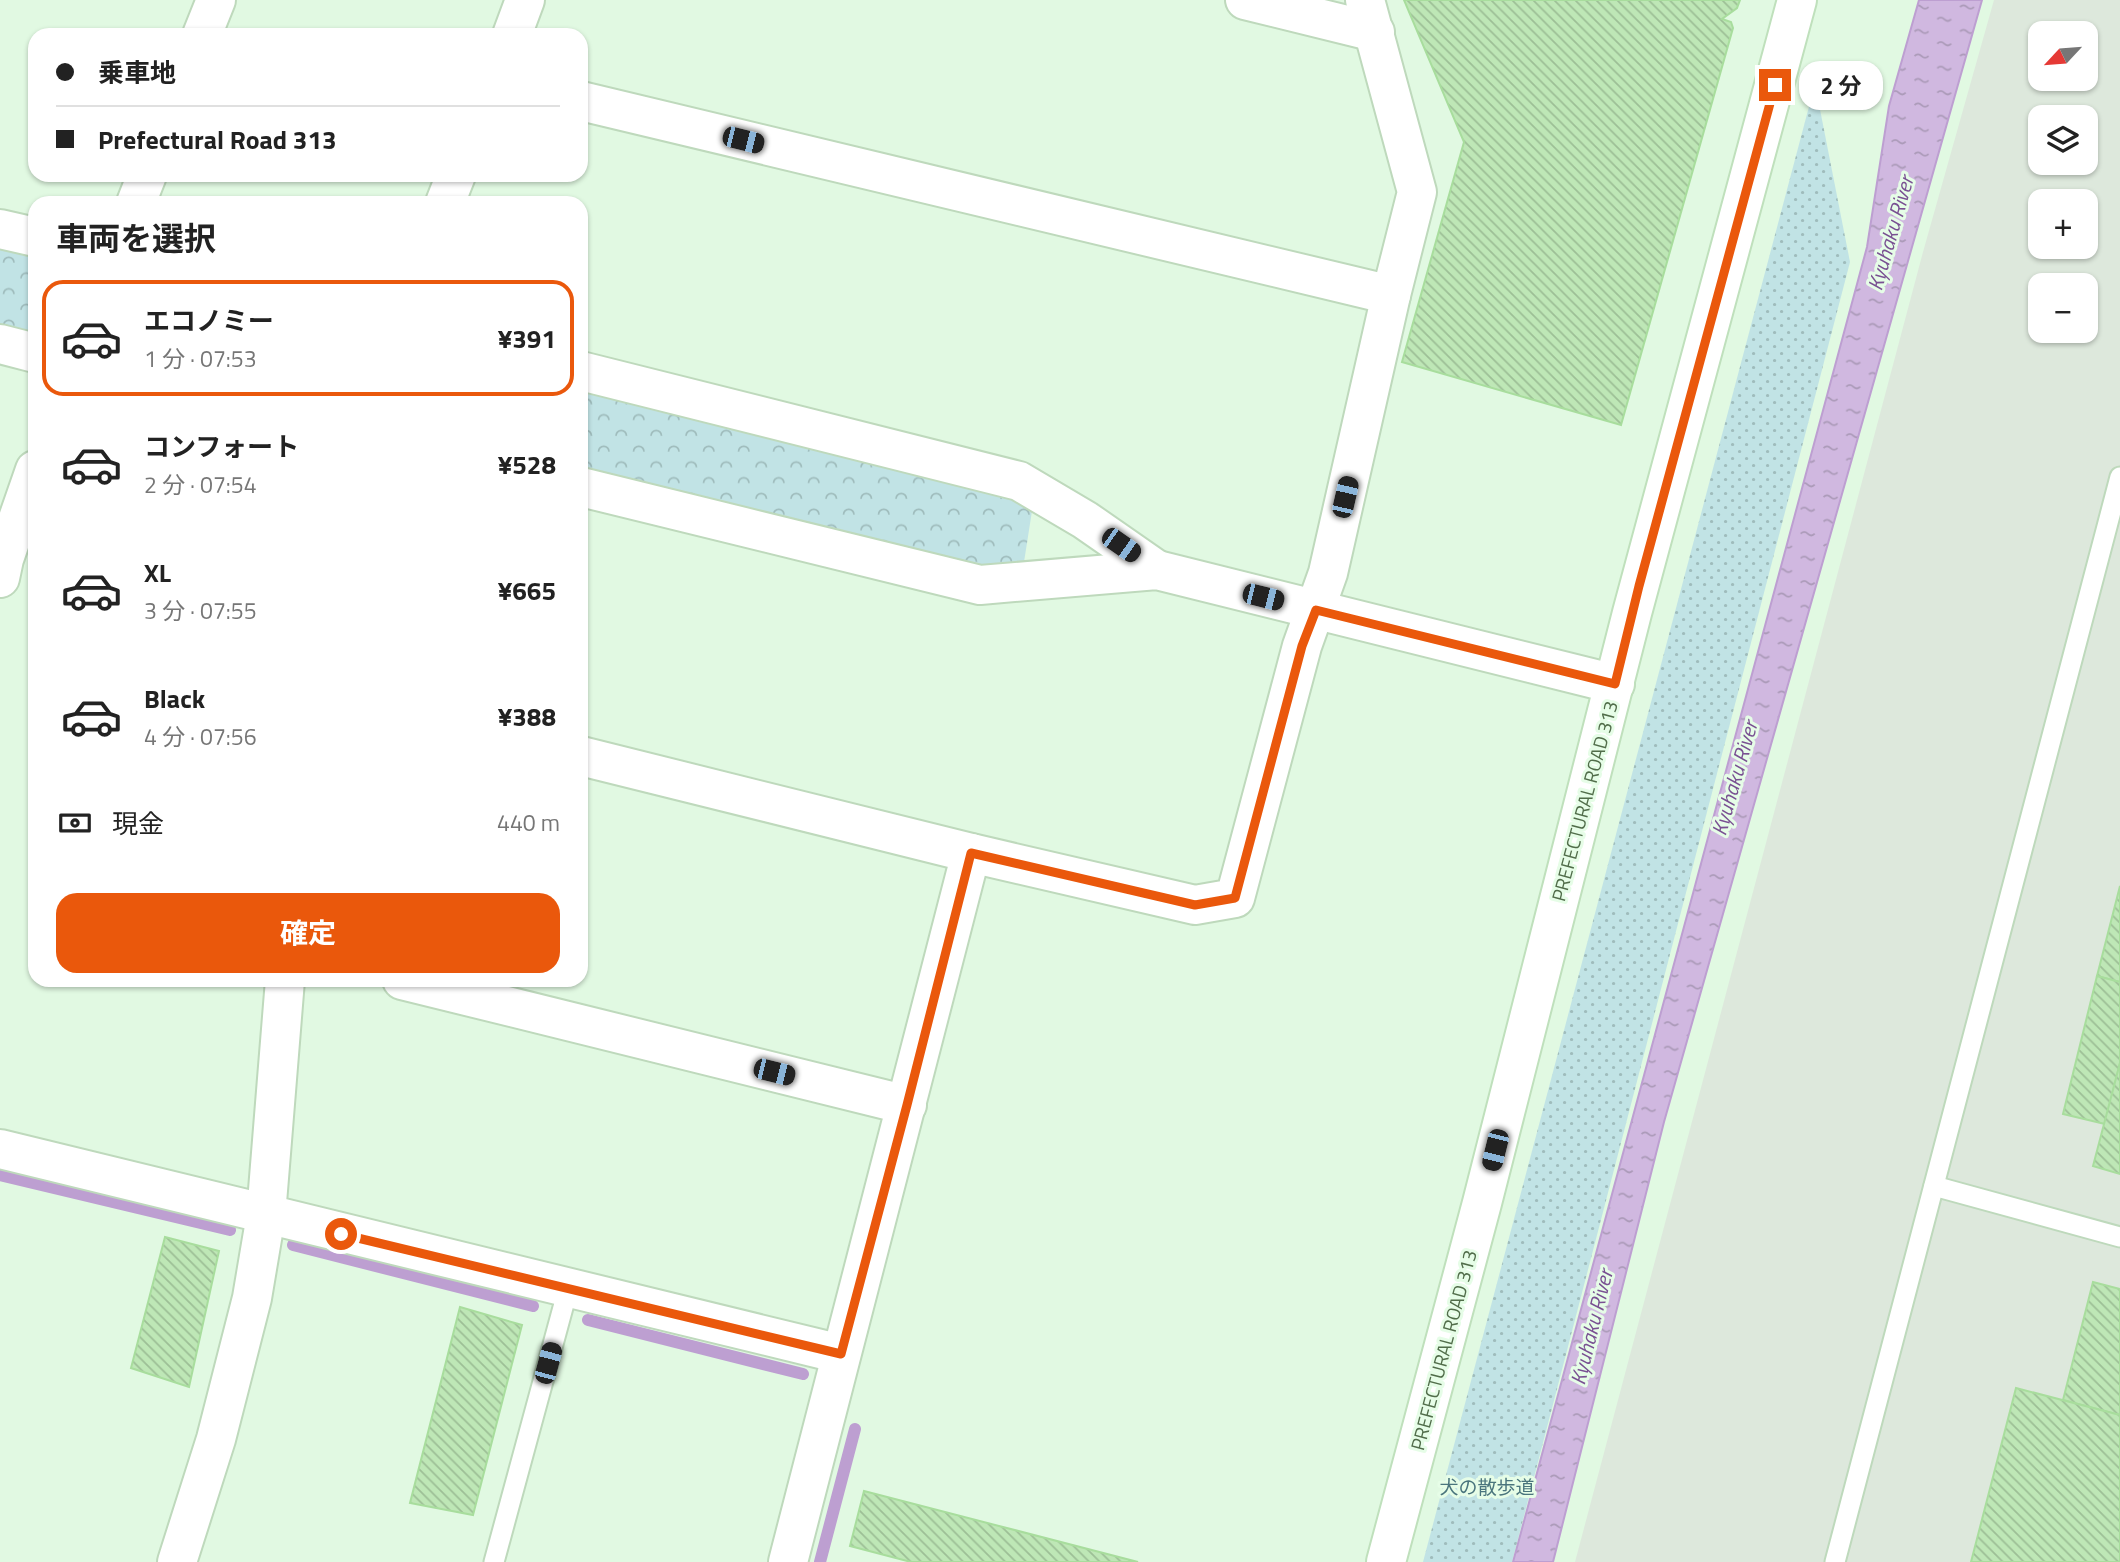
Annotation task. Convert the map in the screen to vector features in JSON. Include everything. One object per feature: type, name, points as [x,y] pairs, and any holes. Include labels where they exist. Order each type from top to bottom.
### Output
[{"type":"street","points":[[205,28],[216,0]]},
{"type":"street","points":[[515,28],[525,0]]},
{"type":"street","points":[[588,758],[971,853],[1195,905],[1235,898],[1302,646],[1328,573],[1417,191],[1370,16],[1245,0]]},
{"type":"street","name":"PREFECTURAL ROAD 313","points":[[1386,1562],[1482,1203],[1635,600],[1797,0]]},
{"type":"street","points":[[588,103],[1391,295]]},
{"type":"street","points":[[0,229],[28,235]]},
{"type":"street","points":[[0,344],[28,351]]},
{"type":"street","points":[[588,373],[1019,481],[1085,520],[1157,570]]},
{"type":"street","points":[[588,489],[980,585],[1157,570],[1615,684]]},
{"type":"street","points":[[0,578],[28,490]]},
{"type":"street","points":[[788,1562],[971,853]]},
{"type":"street","points":[[177,1562],[216,1439],[252,1298],[266,1215],[284,987]]},
{"type":"street","points":[[430,987],[907,1105]]},
{"type":"street","points":[[0,1149],[841,1354]]},
{"type":"lane","points":[[1835,1562],[2120,477]]},
{"type":"lane","points":[[1934,1186],[2120,1237]]},
{"type":"lane","points":[[494,1562],[568,1289]]},
{"type":"shaded area","points":[[1994,0],[2120,0],[2120,1562],[1575,1562],[1923,252]]},
{"type":"green space","name":"犬の散歩道","points":[[1815,84],[1850,262],[1512,1562],[1423,1562]]},
{"type":"green space","points":[[0,243],[28,250],[28,337],[0,330]]},
{"type":"green space","points":[[588,387],[997,485],[1032,511],[1024,562],[983,569],[588,474]]},
{"type":"water","name":"Kyuhaku River","points":[[1919,0],[1982,0],[1664,1122],[1553,1562],[1513,1562],[1867,247],[1889,106]]},
{"type":"building","points":[[1404,0],[1740,0],[1737,8],[1722,19],[1731,22],[1733,28],[1621,425],[1402,362],[1464,142]]},
{"type":"building","points":[[2120,886],[2120,982],[2097,976]]},
{"type":"building","points":[[2097,976],[2120,982],[2120,1063],[2105,1124],[2063,1114]]},
{"type":"building","points":[[2120,1063],[2120,1174],[2093,1166]]},
{"type":"building","points":[[165,1237],[219,1251],[189,1387],[131,1368]]},
{"type":"building","points":[[2093,1282],[2120,1289],[2120,1415],[2063,1400]]},
{"type":"building","points":[[460,1307],[522,1325],[473,1515],[410,1503]]},
{"type":"building","points":[[2016,1388],[2120,1415],[2120,1562],[1971,1562]]},
{"type":"building","points":[[864,1491],[1138,1562],[911,1562],[850,1546]]},
{"type":"waterway","points":[[0,1175],[230,1230]]},
{"type":"waterway","points":[[293,1245],[533,1306]]},
{"type":"waterway","points":[[588,1320],[803,1374]]},
{"type":"waterway","points":[[820,1562],[855,1429]]},
{"type":"route","points":[[341,1234],[841,1354],[971,853],[1195,905],[1235,898],[1302,646],[1316,610],[1615,684],[1639,586],[1775,85]]}]
